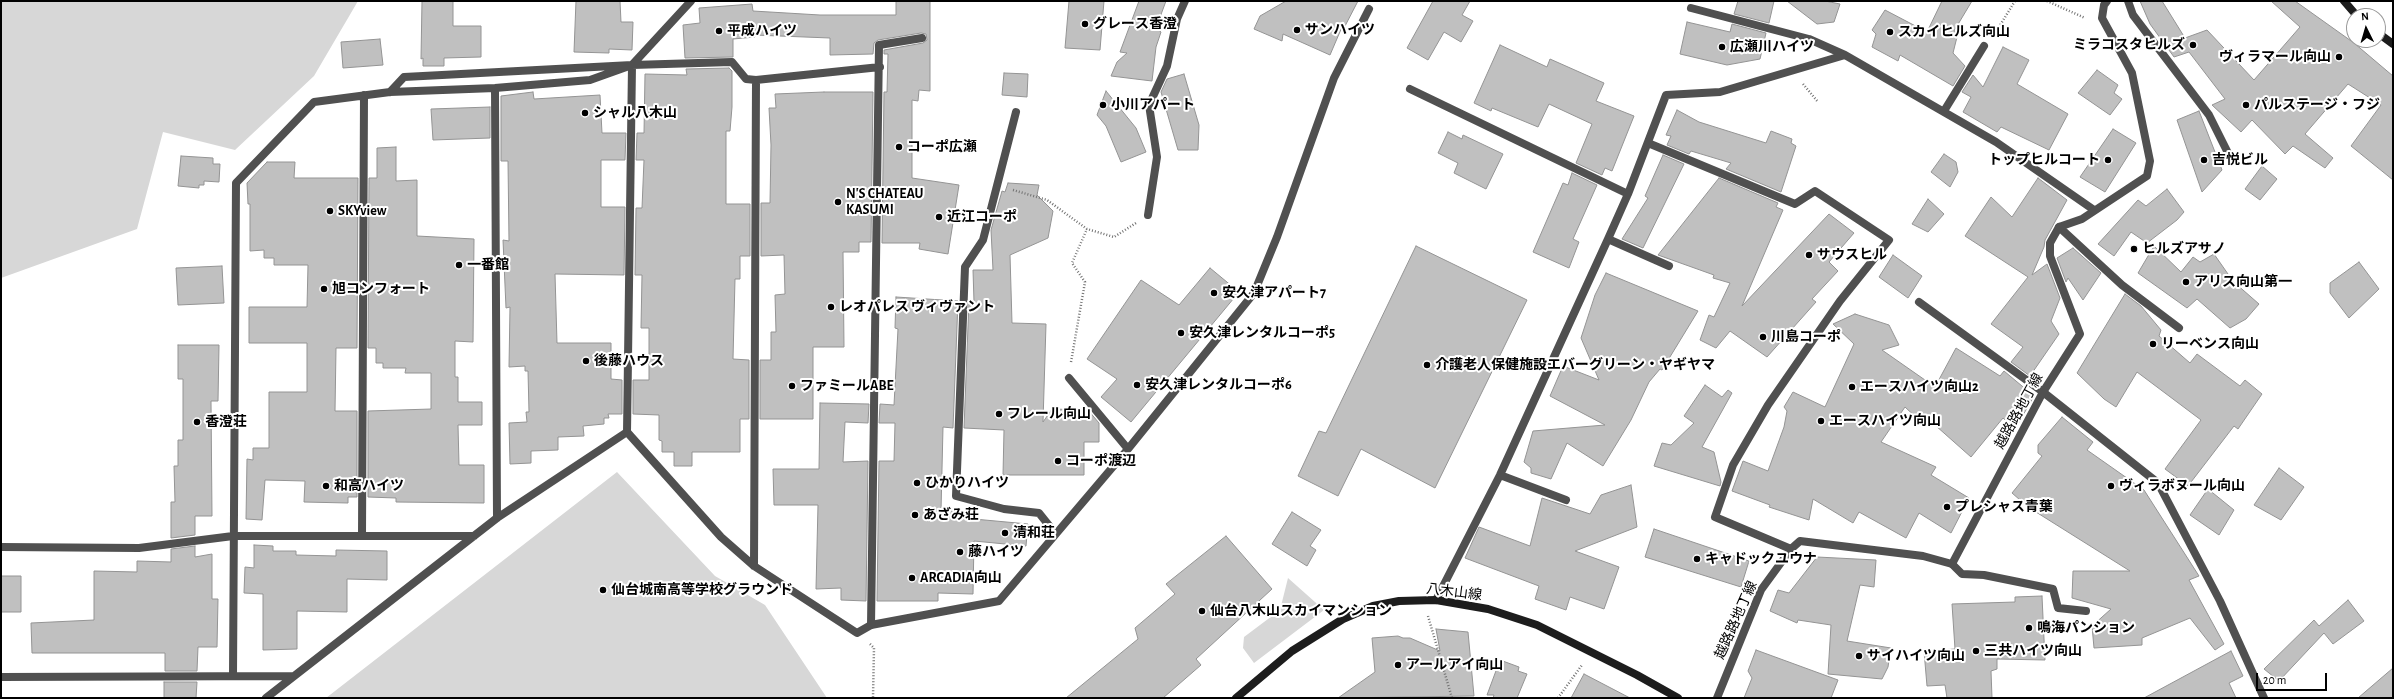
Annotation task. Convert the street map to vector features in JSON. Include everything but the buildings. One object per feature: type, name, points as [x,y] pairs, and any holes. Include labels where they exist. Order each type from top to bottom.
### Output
[{"type":"street","points":[[233,675],[236,183],[314,102],[390,92],[495,88],[590,80],[632,65],[691,1]]},
{"type":"street","points":[[1148,215],[1157,157],[1149,105],[1167,66],[1178,19],[1185,1]]},
{"type":"street","points":[[2107,1],[2104,5],[2102,18],[2132,73],[2150,161],[2147,176],[2082,219],[2059,227],[2122,285],[2179,328]]},
{"type":"street","points":[[2128,1],[2133,15],[2210,115],[2228,153]]},
{"type":"street","points":[[1691,8],[1809,39],[1845,54],[1996,142],[2094,210]]},
{"type":"street","points":[[632,65],[627,432],[721,537],[754,566],[858,633],[871,625],[999,601],[1055,533],[1128,449],[1254,293],[1277,237],[1334,78],[1369,9]]},
{"type":"street","points":[[871,625],[880,45],[922,38]]},
{"type":"street","points":[[1944,112],[1984,46]]},
{"type":"street","points":[[1436,600],[1500,476],[1608,239],[1628,194],[1666,95],[1720,92],[1845,54]]},
{"type":"street","points":[[390,92],[404,77],[632,65],[732,62],[746,79],[756,80],[880,67]]},
{"type":"street","points":[[754,566],[756,80]]},
{"type":"street","points":[[495,88],[497,518]]},
{"type":"street","points":[[1410,89],[1628,194]]},
{"type":"street","points":[[362,535],[364,96]]},
{"type":"street","points":[[1016,112],[983,240],[965,268],[956,496],[1004,508],[1039,513],[1055,533]]},
{"type":"street","points":[[1648,142],[1795,204],[1815,191],[1889,240],[1840,301],[1768,406],[1733,465],[1715,517],[1791,549],[1800,541],[1923,556],[1952,564],[1962,574],[1984,575],[2053,589],[2058,608],[2086,611]]},
{"type":"street","name":"越路路地丁線","points":[[1952,564],[2043,392],[2080,334],[2050,256],[2050,243],[2059,227]]},
{"type":"street","points":[[1608,239],[1669,266]]},
{"type":"street","points":[[1918,302],[2043,392],[2158,483],[2220,601],[2264,698]]},
{"type":"street","points":[[1069,378],[1128,449]]},
{"type":"street","points":[[266,698],[497,518],[627,432]]},
{"type":"street","points":[[1500,476],[1566,500]]},
{"type":"street","points":[[1,547],[139,548],[233,536],[474,536]]},
{"type":"street","name":"越路路地丁線","points":[[1717,698],[1761,590],[1791,549]]},
{"type":"street","name":"八木山線","points":[[1236,698],[1292,652],[1343,619],[1373,606],[1399,601],[1424,600],[1436,600],[1488,609],[1523,621],[1637,674],[1678,698]]},
{"type":"street","points":[[1,677],[233,675],[294,676]]},
{"type":"path","points":[[1984,46],[1994,35],[2015,1]]},
{"type":"path","points":[[2047,1],[2086,18]]},
{"type":"path","points":[[1799,79],[1818,102]]},
{"type":"path","points":[[997,185],[1047,200],[1087,229],[1114,237],[1148,215]]},
{"type":"path","points":[[1069,378],[1085,282],[1072,263],[1087,229]]},
{"type":"path","points":[[1424,600],[1452,698]]},
{"type":"path","points":[[858,633],[874,648],[873,698]]},
{"type":"path","points":[[1558,698],[1592,652]]},
{"type":"shaded area","points":[[1,1],[358,1],[314,76],[235,150],[163,132],[137,229],[1,278]]},
{"type":"shaded area","name":"仙台城南高等学校グラウンド","points":[[617,472],[715,576],[765,605],[827,698],[326,698]]},
{"type":"shaded area","points":[[1288,578],[1324,610],[1254,663],[1243,648],[1244,637],[1280,610]]},
{"type":"place","name":"グレース香澄","points":[[1085,24]]},
{"type":"place","name":"サンハイツ","points":[[1297,30]]},
{"type":"place","name":"平成ハイツ","points":[[719,31]]},
{"type":"place","name":"スカイヒルズ向山","points":[[1890,32]]},
{"type":"place","name":"ミラコスタヒルズ","points":[[2193,45]]},
{"type":"place","name":"広瀬川ハイツ","points":[[1722,47]]},
{"type":"place","name":"ヴィラマール向山","points":[[2339,57]]},
{"type":"place","name":"小川アパート","points":[[1103,105]]},
{"type":"place","name":"パルステージ・フジ","points":[[2246,105]]},
{"type":"place","name":"シャル八木山","points":[[585,113]]},
{"type":"place","name":"コーポ広瀬","points":[[899,147]]},
{"type":"place","name":"トップヒルコート","points":[[2108,160]]},
{"type":"place","name":"吉悦ビル","points":[[2204,160]]},
{"type":"place","name":"N'S CHATEAU KASUMI","points":[[838,202]]},
{"type":"place","name":"SKYview","points":[[330,211]]},
{"type":"place","name":"近江コーポ","points":[[939,217]]},
{"type":"place","name":"ヒルズアサノ","points":[[2134,249]]},
{"type":"place","name":"サウスヒル","points":[[1809,255]]},
{"type":"place","name":"一番館","points":[[459,265]]},
{"type":"place","name":"アリス向山第一","points":[[2186,282]]},
{"type":"place","name":"旭コンフォート","points":[[324,289]]},
{"type":"place","name":"安久津アパート7","points":[[1214,293]]},
{"type":"place","name":"レオパレス ヴィヴァント","points":[[831,307]]},
{"type":"place","name":"安久津レンタルコーポ5","points":[[1181,333]]},
{"type":"place","name":"川島コーポ","points":[[1763,337]]},
{"type":"place","name":"リーベンス向山","points":[[2153,344]]},
{"type":"place","name":"後藤ハウス","points":[[586,361]]},
{"type":"place","name":"介護老人保健施設エバーグリーン・ヤギヤマ","points":[[1427,365]]},
{"type":"place","name":"安久津レンタルコーポ6","points":[[1137,385]]},
{"type":"place","name":"ファミールABE","points":[[792,386]]},
{"type":"place","name":"エースハイツ向山2","points":[[1852,387]]},
{"type":"place","name":"フレール向山","points":[[999,414]]},
{"type":"place","name":"エースハイツ向山","points":[[1821,421]]},
{"type":"place","name":"香澄荘","points":[[197,422]]},
{"type":"place","name":"コーポ渡辺","points":[[1058,461]]},
{"type":"place","name":"ひかりハイツ","points":[[917,483]]},
{"type":"place","name":"和高ハイツ","points":[[326,486]]},
{"type":"place","name":"ヴィラボヌール向山","points":[[2111,486]]},
{"type":"place","name":"プレシャス青葉","points":[[1947,507]]},
{"type":"place","name":"あざみ荘","points":[[915,515]]},
{"type":"place","name":"清和荘","points":[[1005,533]]},
{"type":"place","name":"藤ハイツ","points":[[960,552]]},
{"type":"place","name":"キャドックユウナ","points":[[1697,559]]},
{"type":"place","name":"ARCADIA向山","points":[[912,578]]},
{"type":"place","name":"仙台城南高等学校グラウンド","points":[[603,590]]},
{"type":"place","name":"仙台八木山スカイマンション","points":[[1202,611]]},
{"type":"place","name":"鳴海パンション","points":[[2029,628]]},
{"type":"place","name":"三共ハイツ向山","points":[[1976,651]]},
{"type":"place","name":"サイハイツ向山","points":[[1859,656]]},
{"type":"place","name":"アールアイ向山","points":[[1398,665]]}]
